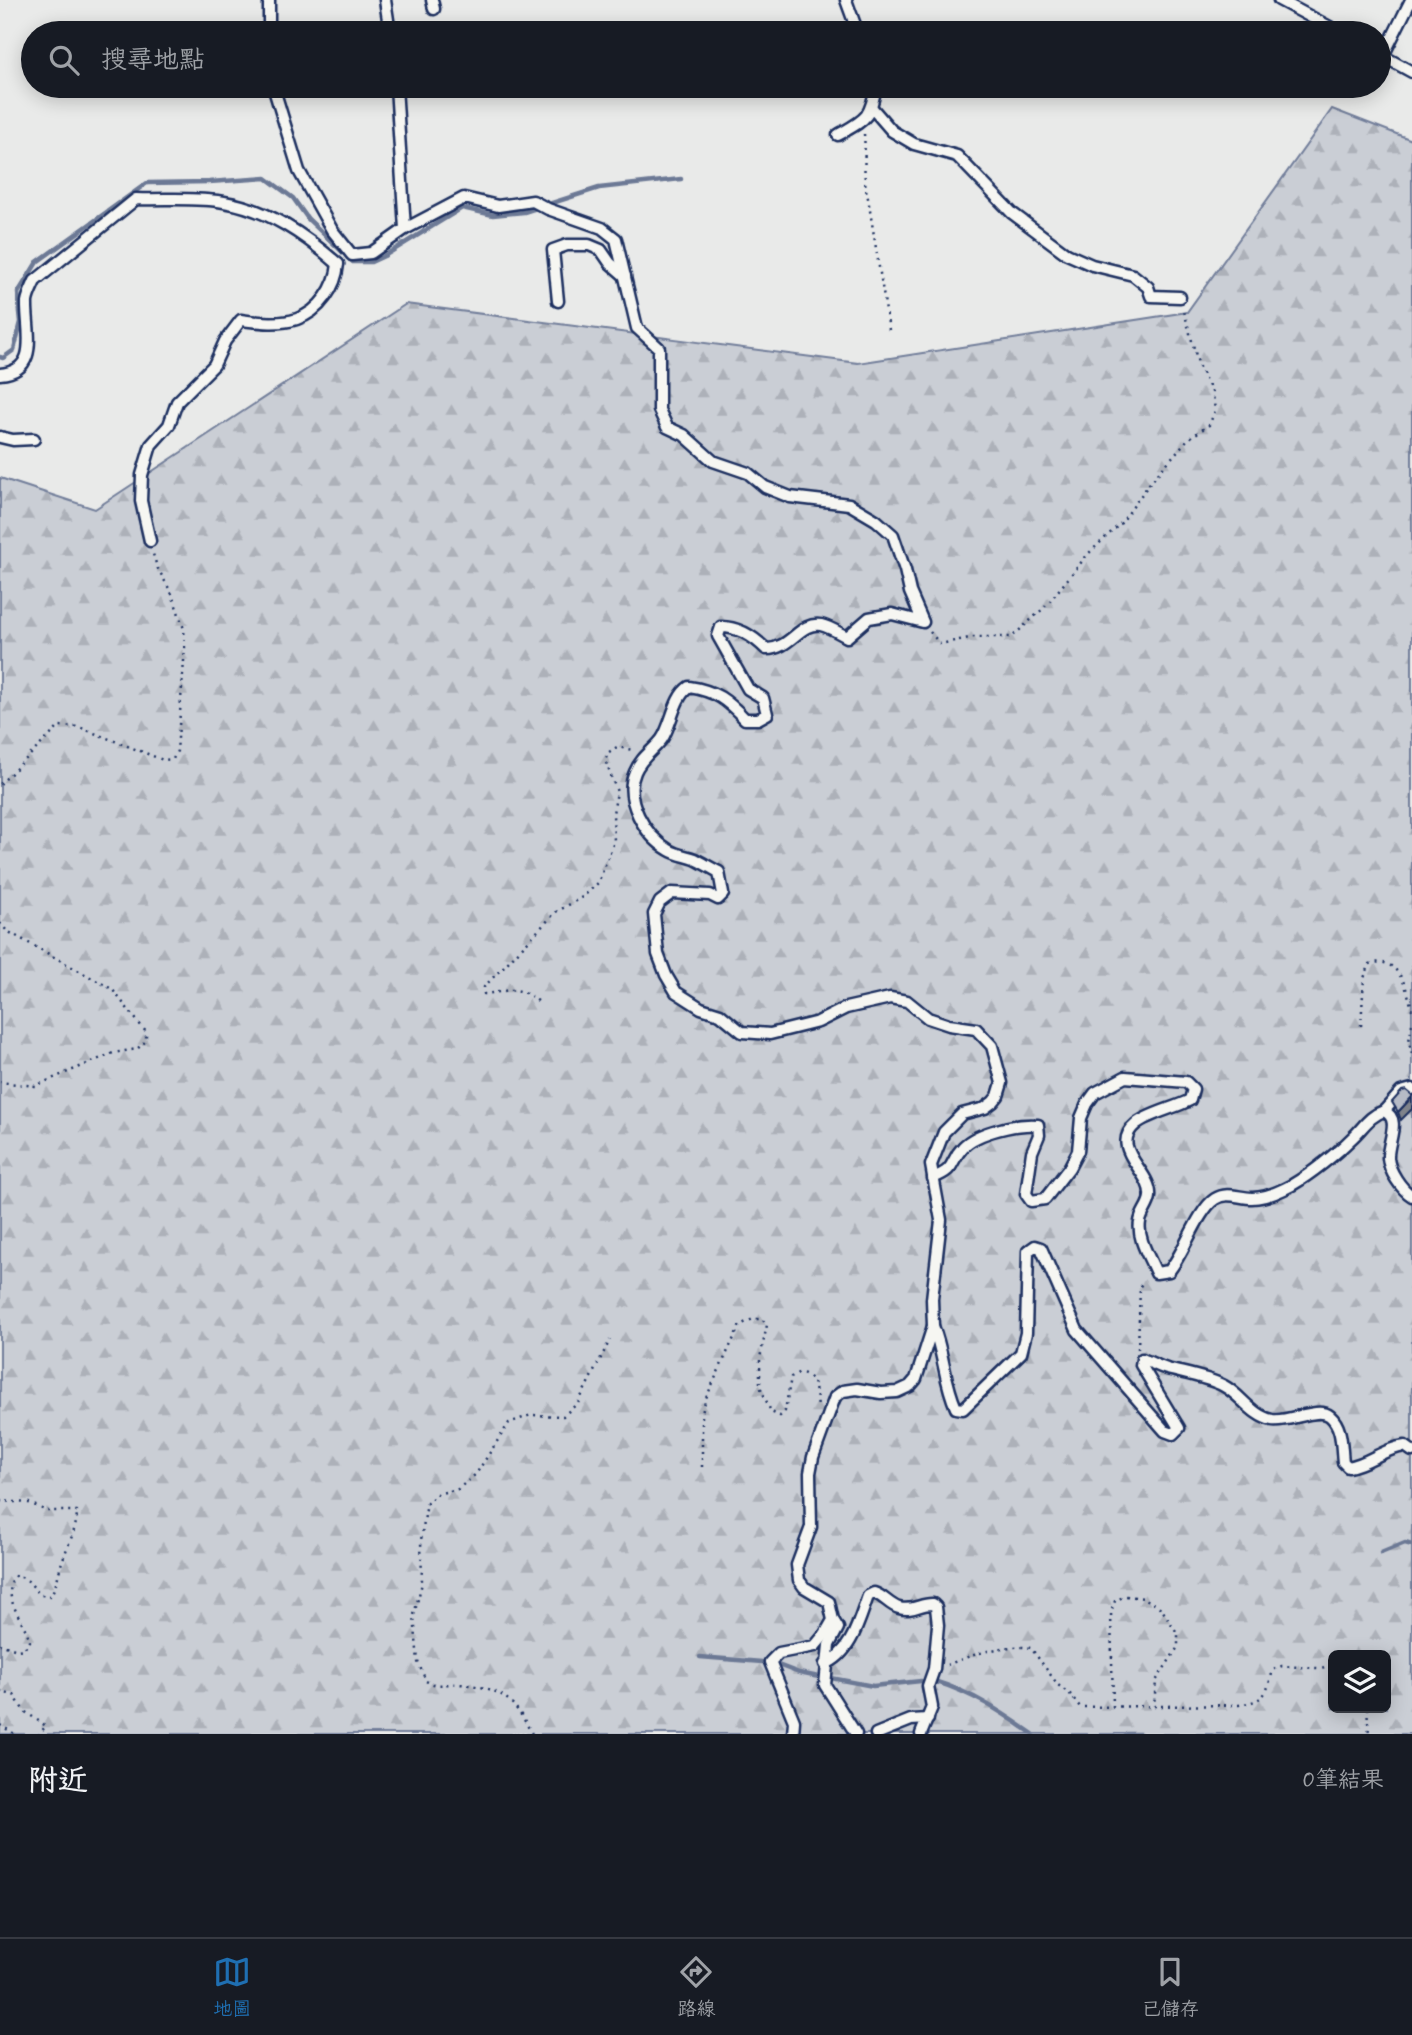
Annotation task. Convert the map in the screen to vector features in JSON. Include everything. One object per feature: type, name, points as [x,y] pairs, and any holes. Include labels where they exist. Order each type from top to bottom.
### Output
[{"type":"lane","points":[[269,0],[270,21]]},
{"type":"lane","points":[[385,0],[388,21]]},
{"type":"lane","points":[[845,0],[853,21]]},
{"type":"lane","points":[[1279,0],[1318,21]]},
{"type":"lane","points":[[1391,37],[1411,0]]},
{"type":"lane","points":[[1391,60],[1412,72]]},
{"type":"lane","points":[[277,98],[299,171],[332,230],[352,255]]},
{"type":"lane","points":[[397,98],[405,229]]},
{"type":"lane","points":[[838,135],[863,120],[872,108],[874,98]]},
{"type":"lane","points":[[872,108],[892,131],[914,144],[957,156],[1012,213],[1068,254],[1092,265],[1133,275],[1148,287],[1151,296],[1180,297]]},
{"type":"lane","points":[[338,264],[352,255],[371,253],[405,229],[464,198],[498,206],[533,201],[603,228],[616,239],[637,328],[659,348],[660,410],[667,427],[684,435],[713,461],[748,473],[765,487],[790,497],[849,504],[876,520],[893,535],[910,592],[923,622]]},
{"type":"lane","points":[[0,374],[12,373],[27,359],[27,299],[35,281],[136,199],[222,201],[250,208],[278,220],[311,240],[338,264]]},
{"type":"lane","points":[[558,301],[553,250],[567,245],[589,246],[601,250],[610,263],[626,276]]},
{"type":"lane","points":[[150,541],[141,501],[142,475],[151,445],[169,425],[177,402],[214,365],[225,341],[241,320],[272,323],[297,319],[318,305],[330,291],[337,278],[338,264]]},
{"type":"lane","points":[[0,437],[13,440],[34,439]]},
{"type":"lane","points":[[856,1734],[825,1685],[829,1645],[838,1628],[832,1620],[829,1602],[804,1587],[799,1580],[797,1565],[811,1527],[810,1473],[813,1457],[835,1397],[843,1391],[857,1389],[881,1393],[897,1392],[916,1379],[933,1326],[932,1300],[941,1220],[931,1165],[944,1132],[962,1114],[985,1108],[998,1096],[1002,1083],[992,1046],[976,1029],[949,1026],[928,1017],[906,1001],[890,998],[846,1008],[795,1030],[770,1034],[742,1032],[720,1014],[701,1008],[676,992],[658,954],[654,914],[660,902],[672,893],[710,895],[718,898],[723,894],[719,872],[670,850],[655,838],[636,812],[630,795],[634,773],[647,752],[658,744],[667,731],[683,691],[689,687],[708,690],[727,701],[745,719],[758,719],[767,714],[763,698],[748,689],[718,636],[721,627],[733,627],[757,640],[766,649],[776,649],[809,626],[821,625],[847,637],[869,618],[892,614],[923,622]]},
{"type":"lane","points":[[933,1178],[948,1172],[961,1149],[973,1137],[1025,1124],[1038,1125],[1039,1135],[1032,1152],[1027,1194],[1031,1201],[1045,1199],[1069,1168],[1078,1151],[1081,1118],[1095,1093],[1125,1077],[1186,1082],[1193,1089],[1191,1100],[1137,1123],[1129,1131],[1126,1143],[1130,1156],[1148,1181],[1150,1197],[1140,1223],[1141,1239],[1156,1273],[1169,1271],[1180,1258],[1204,1210],[1216,1198],[1231,1194],[1250,1198],[1269,1196],[1293,1184],[1352,1139],[1373,1114],[1384,1111],[1401,1092],[1412,1089]]},
{"type":"lane","points":[[1384,1111],[1389,1112],[1393,1120],[1388,1158],[1396,1179],[1412,1196]]},
{"type":"lane","points":[[933,1326],[941,1345],[950,1395],[956,1408],[963,1409],[1021,1353],[1026,1333],[1028,1251],[1035,1246],[1041,1248],[1077,1330],[1165,1431],[1173,1434],[1179,1428],[1142,1365],[1142,1359],[1225,1386],[1259,1415],[1271,1420],[1285,1421],[1310,1413],[1324,1413],[1331,1417],[1339,1433],[1343,1462],[1348,1467],[1357,1466],[1393,1447],[1405,1446],[1412,1451]]},
{"type":"lane","points":[[825,1664],[838,1659],[856,1630],[868,1596],[874,1593],[900,1608],[915,1609],[926,1604],[936,1607],[938,1625],[934,1670],[928,1686],[932,1707],[920,1734]]},
{"type":"lane","points":[[793,1734],[793,1721],[770,1662],[779,1653],[815,1646],[832,1620]]},
{"type":"lane","points":[[876,1734],[911,1720],[928,1719]]},
{"type":"path","points":[[863,120],[866,154],[863,182],[868,198],[889,330]]},
{"type":"path","points":[[923,622],[940,644],[974,637],[1012,637],[1045,607],[1088,554],[1122,522],[1149,484],[1188,439],[1209,425],[1215,411],[1213,394],[1199,367],[1180,297]]},
{"type":"path","points":[[0,784],[60,726],[79,727],[163,760],[173,759],[177,751],[184,629],[172,594],[157,567],[150,541]]},
{"type":"path","points":[[538,1000],[515,988],[484,994],[484,987],[556,912],[584,896],[598,883],[614,842],[613,813],[617,792],[605,760],[609,752],[617,747],[647,752]]},
{"type":"path","points":[[0,923],[7,931],[112,989],[146,1032],[146,1041],[137,1049],[113,1053],[35,1086],[0,1082]]},
{"type":"path","points":[[1361,1026],[1364,978],[1370,964],[1388,962],[1396,968],[1410,998],[1412,1010]]},
{"type":"path","points":[[1412,1024],[1409,1041],[1412,1057]]},
{"type":"path","points":[[1142,1359],[1138,1350],[1140,1286],[1156,1273]]},
{"type":"path","points":[[702,1467],[702,1413],[706,1398],[740,1325],[753,1319],[762,1319],[767,1325],[760,1357],[760,1386],[771,1412],[780,1416],[785,1411],[791,1377],[800,1372],[807,1374],[815,1382],[817,1402],[825,1426]]},
{"type":"path","points":[[532,1734],[511,1699],[491,1690],[457,1684],[437,1686],[426,1681],[418,1662],[414,1615],[422,1583],[421,1540],[427,1503],[436,1494],[458,1489],[476,1474],[509,1423],[531,1415],[563,1416],[578,1403],[610,1339]]},
{"type":"path","points":[[0,1501],[29,1503],[47,1511],[77,1511],[77,1525],[62,1561],[57,1586],[50,1596],[41,1595],[31,1581],[23,1576],[15,1576],[11,1581],[9,1592],[14,1612],[27,1629],[30,1641],[24,1649],[17,1650],[0,1644]]},
{"type":"path","points":[[1113,1707],[1111,1612],[1115,1601],[1125,1596],[1144,1598],[1161,1608],[1178,1634],[1178,1647],[1156,1681],[1154,1706]]},
{"type":"path","points":[[934,1670],[967,1657],[1019,1646],[1031,1648],[1058,1685],[1070,1694],[1080,1707],[1113,1707],[1239,1705],[1255,1702],[1266,1695],[1273,1670],[1282,1666],[1328,1669]]},
{"type":"path","points":[[0,1692],[14,1695],[24,1711],[46,1726],[39,1734]]},
{"type":"path","points":[[1367,1713],[1369,1734]]},
{"type":"path","points":[[0,1725],[15,1734]]},
{"type":"green space","points":[[1332,109],[1412,140],[1412,1734],[0,1734],[0,478],[95,509],[406,304],[858,363],[1187,312]]},
{"type":"building","points":[[1406,1090],[1412,1097],[1398,1112],[1392,1102]]},
{"type":"waterway","points":[[0,357],[3,358],[14,350],[21,322],[18,293],[37,262],[147,183],[266,178],[293,198],[308,219],[353,262],[371,262],[462,208],[493,215],[524,212],[599,188],[681,179]]},
{"type":"waterway","points":[[1381,1553],[1405,1543],[1412,1545]]},
{"type":"waterway","points":[[700,1657],[762,1662]]},
{"type":"waterway","points":[[778,1665],[819,1677]]},
{"type":"waterway","points":[[831,1678],[873,1686],[921,1681]]},
{"type":"waterway","points":[[934,1681],[986,1703],[1033,1734]]},
{"type":"waterway","points":[[1127,1734],[1140,1734]]}]
